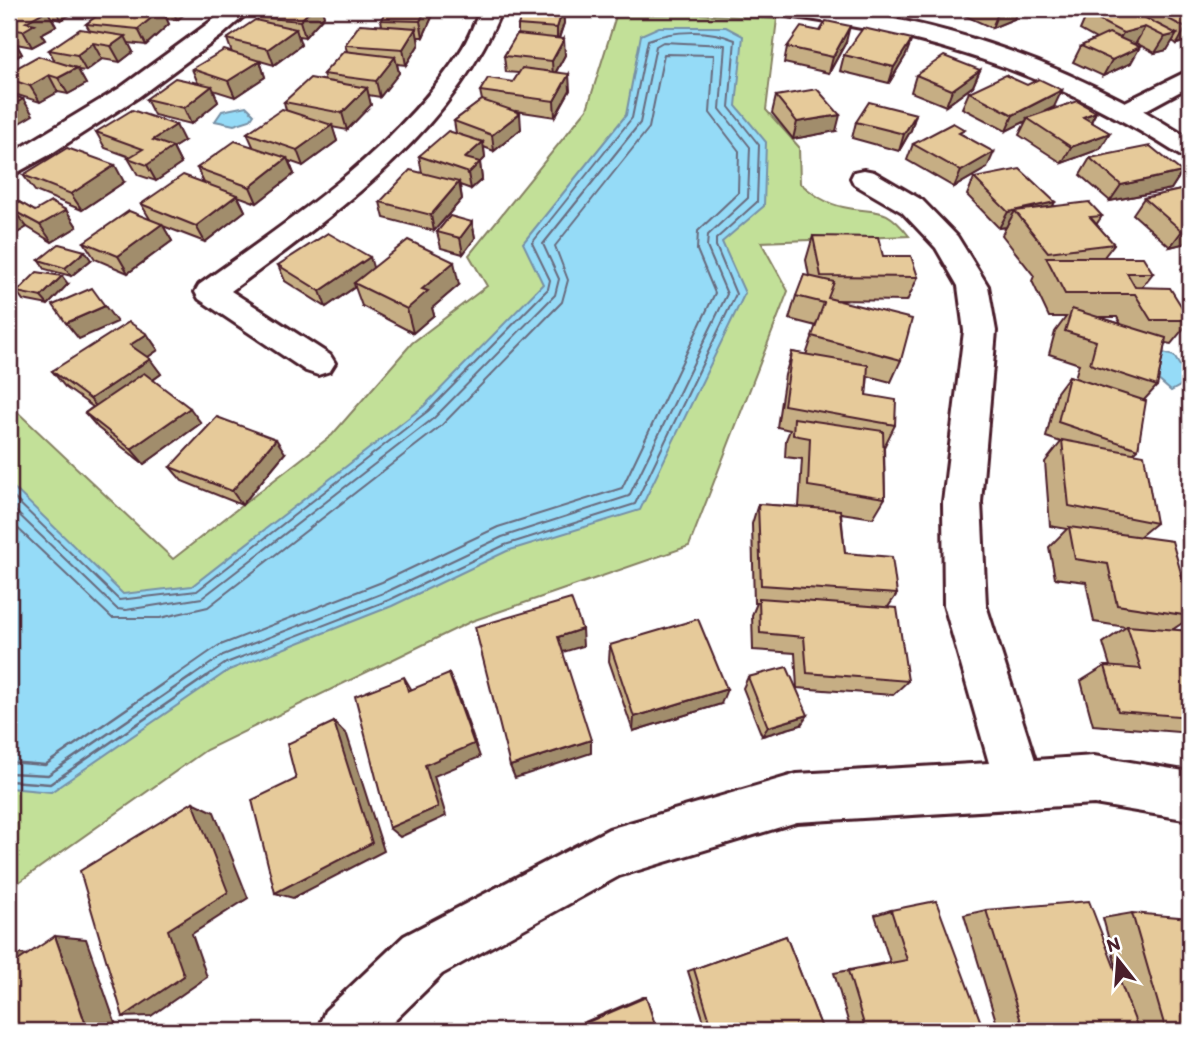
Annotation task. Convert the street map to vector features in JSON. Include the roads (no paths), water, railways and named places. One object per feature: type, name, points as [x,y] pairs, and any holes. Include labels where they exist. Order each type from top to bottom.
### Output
[{"type":"street","points":[[9,166],[133,91],[178,60],[241,9]]},
{"type":"street","points":[[318,363],[210,292],[300,227],[380,160],[438,99],[470,55],[491,9]]},
{"type":"street","points":[[779,9],[907,19],[1093,92],[1190,150]]},
{"type":"street","points":[[1126,111],[1190,77]]},
{"type":"street","points":[[864,178],[912,206],[947,243],[972,286],[980,331],[962,502],[965,605],[1019,784]]},
{"type":"street","points":[[345,1031],[423,955],[608,854],[797,798],[1094,780],[1190,796]]},
{"type":"water","points":[[659,27],[726,27],[743,36],[736,106],[766,142],[764,206],[722,242],[745,293],[640,510],[507,551],[392,606],[229,670],[51,792],[9,788],[9,483],[123,594],[192,586],[424,406],[543,284],[523,243],[626,115],[641,35]]},
{"type":"water","points":[[246,106],[254,114],[250,120],[234,125],[215,121],[222,111]]},
{"type":"water","points":[[1157,351],[1174,356],[1185,374],[1180,386],[1171,391],[1156,378]]}]
